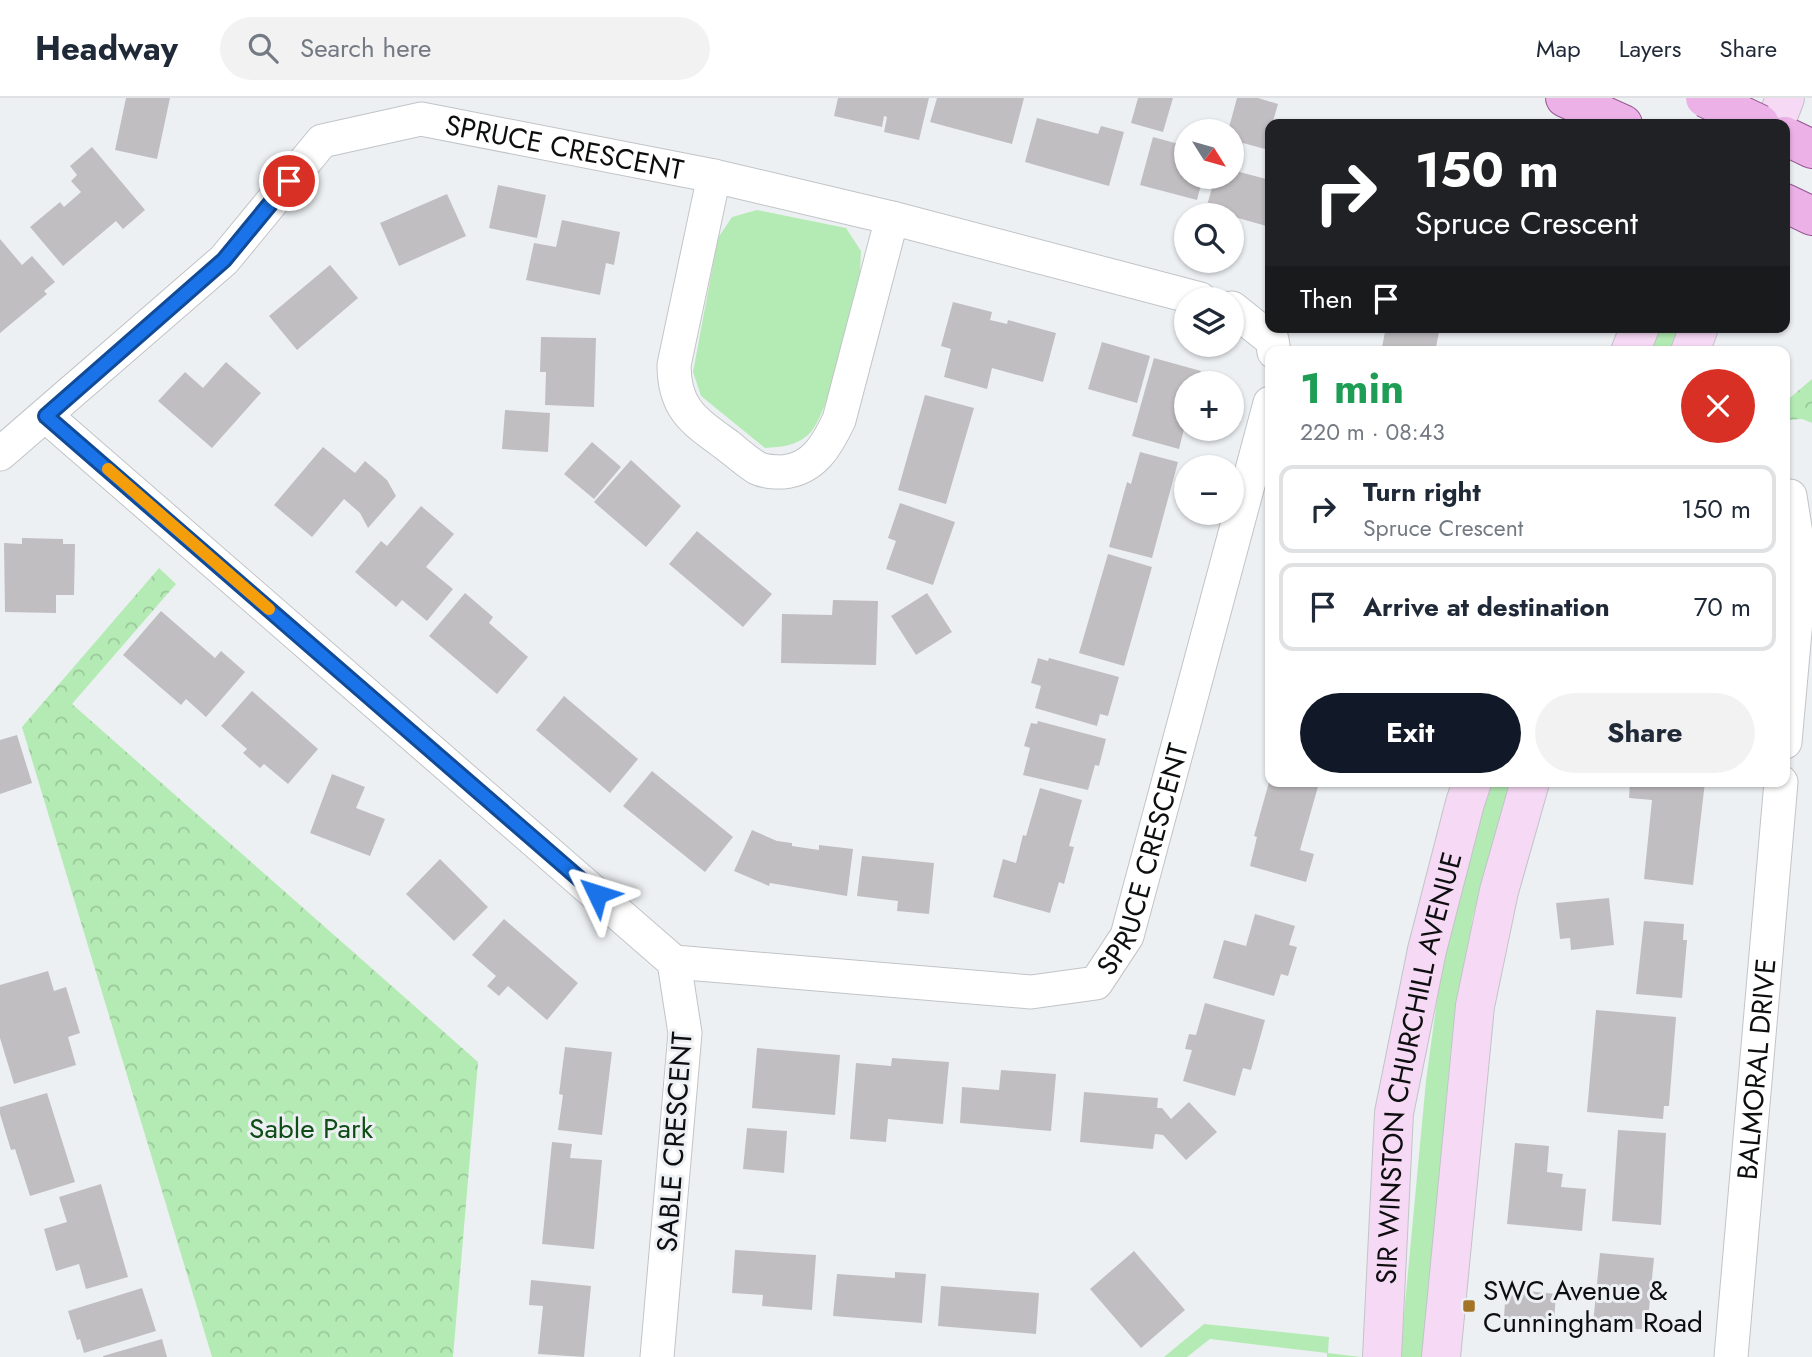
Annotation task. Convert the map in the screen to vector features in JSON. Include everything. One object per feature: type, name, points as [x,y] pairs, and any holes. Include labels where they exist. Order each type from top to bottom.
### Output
[{"type":"main road","points":[[1705,98],[1749,119]]},
{"type":"main road","points":[[1721,119],[1728,98]]},
{"type":"main road","points":[[1777,119],[1785,98]]},
{"type":"main road","points":[[1790,138],[1812,149]]},
{"type":"main road","points":[[1790,205],[1812,216]]},
{"type":"main road","name":"SIR WINSTON CHURCHILL AVENUE","points":[[1382,1357],[1394,1113],[1427,950],[1470,787]]},
{"type":"main road","name":"SIR WINSTON CHURCHILL AVENUE","points":[[1441,1357],[1475,1006],[1499,891],[1529,787]]},
{"type":"street","name":"SPRUCE CRESCENT","points":[[0,454],[224,260],[322,141],[421,119],[714,176],[892,218],[1174,292]]},
{"type":"street","name":"SPRUCE CRESCENT","points":[[714,176],[674,365],[674,382],[684,410],[694,421],[759,469],[790,471],[806,466],[824,449],[830,438],[839,420],[892,218]]},
{"type":"street","points":[[1244,318],[1272,340],[1273,346]]},
{"type":"street","points":[[46,416],[674,962]]},
{"type":"street","name":"SPRUCE CRESCENT","points":[[674,962],[1031,992],[1096,983],[1126,936],[1265,422]]},
{"type":"street","points":[[1790,496],[1801,565],[1790,687]]},
{"type":"street","name":"BALMORAL DRIVE","points":[[1731,1357],[1782,787]]},
{"type":"street","name":"SABLE CRESCENT","points":[[657,1357],[685,1033],[674,962]]},
{"type":"green space","points":[[757,210],[846,228],[861,251],[860,273],[833,382],[818,421],[800,441],[765,448],[701,396],[693,372],[718,238],[732,217]]},
{"type":"green space","points":[[1658,333],[1677,333],[1672,346],[1653,346]]},
{"type":"green space","points":[[1812,379],[1812,423],[1802,419],[1790,420],[1790,398]]},
{"type":"green space","name":"Sable Park","points":[[159,568],[176,584],[72,704],[478,1062],[453,1357],[212,1357],[22,727]]},
{"type":"green space","points":[[1489,787],[1511,787],[1473,916],[1451,1048],[1423,1357],[1400,1357],[1426,1081],[1440,978],[1463,872]]},
{"type":"green space","points":[[1204,1324],[1329,1337],[1328,1353],[1361,1357],[1327,1357],[1327,1353],[1210,1339],[1187,1357],[1164,1357]]},
{"type":"building","points":[[126,98],[170,98],[157,159],[115,150]]},
{"type":"building","points":[[838,98],[929,98],[919,140],[884,132],[887,117],[884,116],[882,127],[834,116]]},
{"type":"building","points":[[937,98],[1024,98],[1012,144],[930,122]]},
{"type":"building","points":[[1138,98],[1173,98],[1163,132],[1131,123]]},
{"type":"building","points":[[1237,98],[1258,98],[1278,104],[1274,119],[1265,119],[1265,149],[1244,143],[1244,119],[1231,119]]},
{"type":"building","points":[[1037,118],[1098,134],[1101,126],[1124,132],[1109,186],[1025,162]]},
{"type":"building","points":[[1153,137],[1174,143],[1174,189],[1200,189],[1197,200],[1140,185]]},
{"type":"building","points":[[92,147],[145,210],[123,229],[116,221],[63,266],[30,227],[60,202],[64,207],[81,192],[71,181],[77,175],[70,166]]},
{"type":"building","points":[[1244,173],[1265,179],[1265,226],[1244,220],[1244,203],[1208,203],[1212,189],[1244,189]]},
{"type":"building","points":[[498,185],[546,195],[537,238],[489,228]]},
{"type":"building","points":[[447,194],[466,236],[399,266],[380,223]]},
{"type":"building","points":[[562,220],[620,232],[614,265],[606,263],[600,295],[526,280],[534,243],[556,247]]},
{"type":"building","points":[[0,239],[22,265],[32,256],[55,282],[44,291],[47,294],[0,333]]},
{"type":"building","points":[[330,265],[358,298],[297,350],[269,316]]},
{"type":"building","points":[[953,302],[992,312],[990,320],[1007,324],[1008,320],[1056,333],[1043,382],[992,368],[987,389],[944,377],[951,349],[941,346]]},
{"type":"building","points":[[1385,333],[1439,333],[1436,346],[1382,346]]},
{"type":"building","points":[[541,337],[596,338],[594,407],[545,405],[546,372],[540,372]]},
{"type":"building","points":[[1102,342],[1150,356],[1137,403],[1088,389]]},
{"type":"building","points":[[1154,358],[1201,371],[1174,371],[1174,441],[1181,441],[1179,449],[1132,436]]},
{"type":"building","points":[[226,362],[261,393],[212,448],[158,401],[185,372],[203,388]]},
{"type":"building","points":[[925,395],[974,408],[946,504],[898,490]]},
{"type":"building","points":[[505,410],[550,413],[548,452],[502,449]]},
{"type":"building","points":[[592,442],[621,467],[594,499],[564,474]]},
{"type":"building","points":[[323,447],[355,473],[365,461],[387,480],[396,496],[368,528],[360,513],[344,499],[312,537],[274,505]]},
{"type":"building","points":[[1140,452],[1174,461],[1174,477],[1152,558],[1109,547],[1127,482],[1131,484]]},
{"type":"building","points":[[631,460],[681,506],[646,547],[594,502]]},
{"type":"building","points":[[900,503],[955,522],[933,585],[886,569],[896,541],[888,538]]},
{"type":"building","points":[[421,506],[454,534],[426,567],[453,589],[427,621],[402,600],[396,607],[355,572],[381,541],[387,546]]},
{"type":"building","points":[[697,531],[772,594],[743,627],[669,564]]},
{"type":"building","points":[[22,538],[63,539],[63,544],[75,544],[74,595],[56,595],[56,613],[5,612],[4,543],[22,544]]},
{"type":"building","points":[[1108,554],[1152,567],[1124,666],[1079,653]]},
{"type":"building","points":[[465,593],[493,617],[489,623],[528,657],[497,694],[429,636]]},
{"type":"building","points":[[927,593],[952,632],[916,655],[891,616]]},
{"type":"building","points":[[833,600],[878,601],[876,665],[781,663],[782,614],[832,615]]},
{"type":"building","points":[[161,611],[215,658],[221,651],[245,672],[206,717],[186,699],[181,705],[123,655]]},
{"type":"building","points":[[1038,658],[1048,661],[1049,658],[1119,677],[1108,716],[1100,714],[1097,726],[1035,708],[1041,686],[1031,683]]},
{"type":"building","points":[[252,691],[318,749],[288,784],[264,764],[260,768],[243,753],[247,749],[221,726]]},
{"type":"building","points":[[564,696],[638,759],[610,793],[536,730]]},
{"type":"building","points":[[1038,721],[1106,739],[1099,766],[1095,765],[1088,790],[1023,775],[1030,748],[1024,746],[1031,723],[1037,724]]},
{"type":"building","points":[[17,735],[32,783],[0,794],[0,740]]},
{"type":"building","points":[[652,771],[733,837],[705,872],[623,806]]},
{"type":"building","points":[[332,774],[365,787],[356,808],[385,819],[370,856],[310,833]]},
{"type":"building","points":[[1268,787],[1318,787],[1300,850],[1314,854],[1306,882],[1250,866],[1257,837],[1254,836]]},
{"type":"building","points":[[1630,787],[1704,787],[1693,885],[1644,879],[1652,800],[1629,798]]},
{"type":"building","points":[[1040,788],[1082,800],[1069,846],[1074,847],[1064,884],[1059,882],[1050,913],[993,897],[1003,859],[1016,863]]},
{"type":"building","points":[[752,830],[777,841],[792,843],[792,846],[819,850],[819,845],[853,849],[847,896],[770,883],[769,886],[734,871]]},
{"type":"building","points":[[862,856],[934,863],[929,914],[897,911],[898,901],[857,896]]},
{"type":"building","points":[[440,859],[488,907],[454,941],[406,894]]},
{"type":"building","points":[[1609,898],[1614,945],[1571,950],[1570,938],[1560,939],[1556,903]]},
{"type":"building","points":[[1255,914],[1295,926],[1289,945],[1297,947],[1288,976],[1281,974],[1274,996],[1213,978],[1224,940],[1246,946]]},
{"type":"building","points":[[504,919],[578,983],[547,1020],[508,986],[499,996],[487,986],[496,976],[472,955]]},
{"type":"building","points":[[1644,921],[1684,924],[1683,940],[1687,940],[1682,998],[1636,994]]},
{"type":"building","points":[[48,971],[54,991],[66,987],[80,1033],[68,1037],[76,1065],[14,1084],[0,1038],[0,985]]},
{"type":"building","points":[[1205,1003],[1265,1020],[1251,1070],[1243,1068],[1235,1096],[1183,1081],[1192,1050],[1185,1049],[1189,1034],[1196,1035]]},
{"type":"building","points":[[1596,1010],[1676,1017],[1669,1106],[1664,1106],[1663,1119],[1587,1112]]},
{"type":"building","points":[[565,1047],[612,1052],[602,1135],[558,1130]]},
{"type":"building","points":[[757,1048],[840,1055],[835,1115],[752,1108]]},
{"type":"building","points":[[892,1058],[949,1062],[943,1124],[888,1119],[886,1142],[850,1139],[856,1063],[891,1066]]},
{"type":"building","points":[[1001,1070],[1056,1074],[1051,1131],[960,1123],[962,1087],[999,1090]]},
{"type":"building","points":[[1084,1092],[1158,1098],[1157,1108],[1162,1108],[1171,1119],[1189,1102],[1217,1132],[1186,1160],[1163,1135],[1155,1134],[1153,1149],[1080,1142]]},
{"type":"building","points":[[47,1093],[75,1182],[30,1196],[15,1149],[11,1150],[0,1107]]},
{"type":"building","points":[[747,1128],[787,1131],[784,1173],[743,1169]]},
{"type":"building","points":[[1618,1130],[1666,1133],[1661,1225],[1612,1221]]},
{"type":"building","points":[[552,1142],[572,1144],[570,1158],[602,1160],[594,1249],[542,1244]]},
{"type":"building","points":[[1515,1143],[1549,1146],[1547,1172],[1563,1174],[1561,1187],[1586,1189],[1582,1231],[1507,1224]]},
{"type":"building","points":[[101,1184],[128,1277],[86,1289],[79,1264],[56,1271],[44,1229],[67,1222],[59,1197]]},
{"type":"building","points":[[735,1250],[816,1255],[812,1310],[762,1306],[763,1295],[732,1293]]},
{"type":"building","points":[[1134,1251],[1185,1310],[1141,1348],[1090,1289]]},
{"type":"building","points":[[1600,1253],[1654,1258],[1647,1330],[1593,1324]]},
{"type":"building","points":[[895,1272],[926,1274],[922,1323],[833,1316],[837,1274],[895,1278]]},
{"type":"building","points":[[531,1280],[591,1286],[584,1357],[538,1354],[543,1306],[529,1305]]},
{"type":"building","points":[[941,1286],[1039,1293],[1036,1334],[938,1326]]},
{"type":"building","points":[[142,1288],[156,1331],[84,1353],[68,1311]]},
{"type":"building","points":[[1506,1289],[1556,1294],[1553,1335],[1503,1330]]},
{"type":"building","points":[[162,1339],[167,1357],[103,1357],[103,1356]]},
{"type":"slow traffic","points":[[108,469],[269,609]]},
{"type":"place","name":"SWC Avenue & Cunningham Road","points":[[1469,1306]]},
{"type":"route","points":[[289,181],[224,260],[46,416],[597,894]]}]
